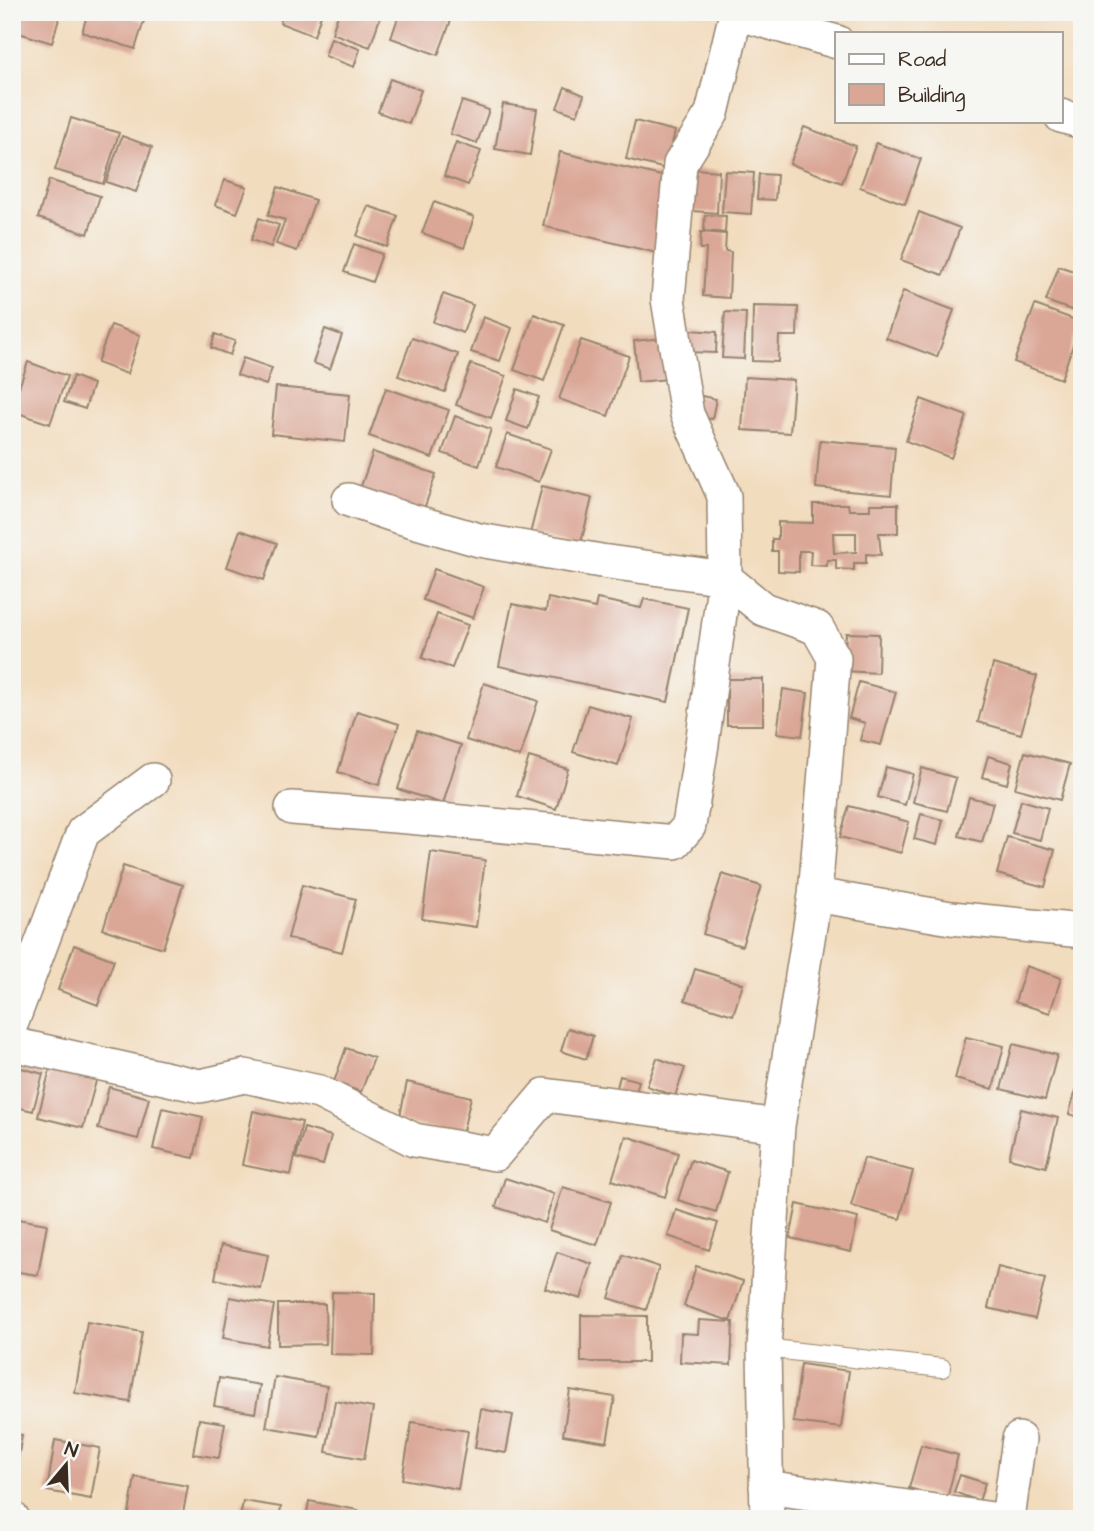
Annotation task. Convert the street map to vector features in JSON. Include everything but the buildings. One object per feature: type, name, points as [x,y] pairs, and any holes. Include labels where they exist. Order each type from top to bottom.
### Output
[{"type":"street","points":[[292,808],[675,842],[689,826],[725,578],[724,496],[687,414],[668,299],[680,164],[712,113],[735,13],[835,41]]},
{"type":"street","points":[[1062,117],[1082,122]]},
{"type":"street","points":[[349,500],[479,540],[601,561],[725,578],[763,609],[817,628],[834,658],[815,895],[778,1126],[764,1348],[766,1503],[993,1519]]},
{"type":"street","points":[[12,1022],[83,832],[153,779]]},
{"type":"street","points":[[815,895],[951,918],[1082,931]]},
{"type":"street","points":[[12,1044],[200,1086],[245,1076],[306,1089],[318,1092],[414,1140],[495,1154],[545,1095],[778,1126]]},
{"type":"street","points":[[1008,1519],[1018,1439]]},
{"type":"lane","points":[[764,1348],[942,1368]]}]
